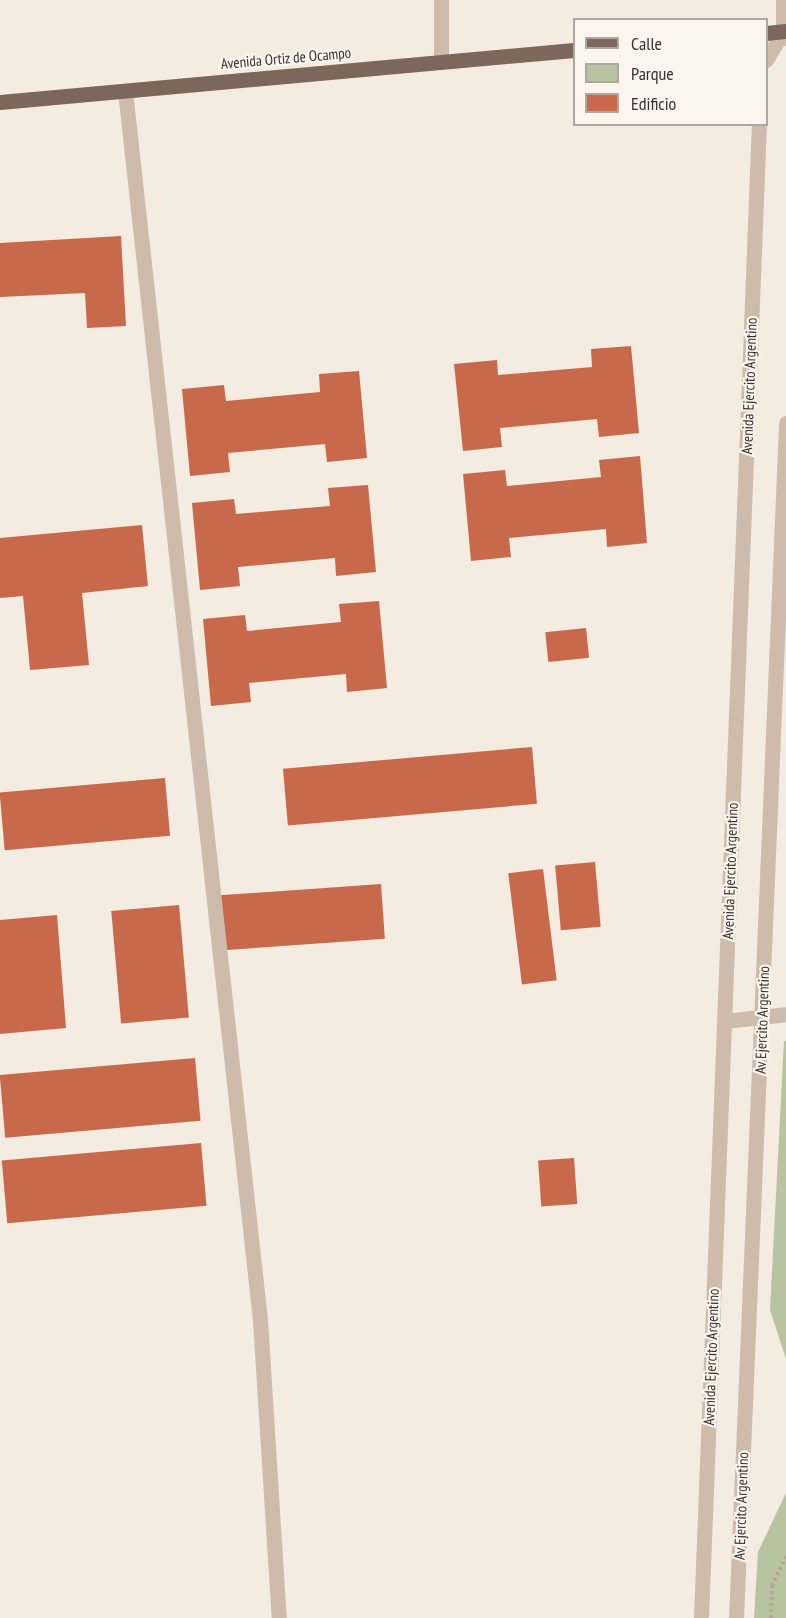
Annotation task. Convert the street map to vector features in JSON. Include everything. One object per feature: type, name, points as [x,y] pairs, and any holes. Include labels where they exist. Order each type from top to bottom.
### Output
[{"type":"main road","points":[[768,33],[785,34]]},
{"type":"main road","name":"Avenida Ortiz de Ocampo","points":[[0,102],[573,50]]},
{"type":"street","points":[[441,0],[441,62]]},
{"type":"street","points":[[768,57],[785,34],[783,0]]},
{"type":"street","points":[[125,91],[260,1320],[279,1618]]},
{"type":"street","name":"Avenida Ejercito Argentino","points":[[701,1618],[759,126]]},
{"type":"street","name":"Av Ejercito Argentino","points":[[736,1618],[762,1017],[781,666],[786,423]]},
{"type":"street","points":[[724,1021],[786,1014]]},
{"type":"path","points":[[771,1618],[772,1586],[786,1556]]},
{"type":"green space","points":[[784,1041],[786,1041],[786,1359],[770,1310]]},
{"type":"green space","points":[[786,1493],[786,1618],[754,1618],[758,1552]]},
{"type":"building","points":[[121,236],[126,326],[87,328],[85,293],[0,297],[0,243]]},
{"type":"building","points":[[631,346],[639,433],[599,437],[597,419],[500,428],[502,447],[463,451],[454,364],[497,360],[498,375],[592,367],[591,349]]},
{"type":"building","points":[[359,371],[367,458],[327,462],[325,444],[228,453],[230,472],[190,476],[182,389],[224,385],[226,401],[320,392],[319,374]]},
{"type":"building","points":[[640,456],[647,543],[607,547],[606,529],[509,538],[511,557],[471,561],[463,474],[505,470],[507,486],[601,477],[599,460]]},
{"type":"building","points":[[368,485],[376,572],[336,576],[335,558],[238,567],[240,586],[200,590],[192,503],[234,499],[236,514],[330,506],[328,488]]},
{"type":"building","points":[[142,525],[148,586],[82,593],[89,665],[30,670],[23,596],[0,598],[0,538]]},
{"type":"building","points":[[379,601],[387,688],[347,692],[346,674],[249,683],[251,702],[211,706],[203,619],[245,615],[247,631],[341,622],[339,604]]},
{"type":"building","points":[[586,628],[589,658],[548,662],[545,632]]},
{"type":"building","points":[[532,747],[537,804],[288,826],[283,769]]},
{"type":"building","points":[[165,778],[170,836],[5,850],[0,792]]},
{"type":"building","points":[[595,862],[601,927],[561,930],[555,865]]},
{"type":"building","points":[[543,869],[557,980],[522,984],[508,873]]},
{"type":"building","points":[[381,884],[385,939],[223,950],[219,895]]},
{"type":"building","points":[[179,905],[189,1018],[121,1023],[111,911]]},
{"type":"building","points":[[57,915],[66,1028],[0,1034],[0,920]]},
{"type":"building","points":[[195,1058],[200,1121],[5,1138],[0,1075]]},
{"type":"building","points":[[201,1143],[206,1206],[7,1223],[2,1160]]},
{"type":"building","points":[[574,1158],[577,1204],[541,1206],[538,1161]]}]
